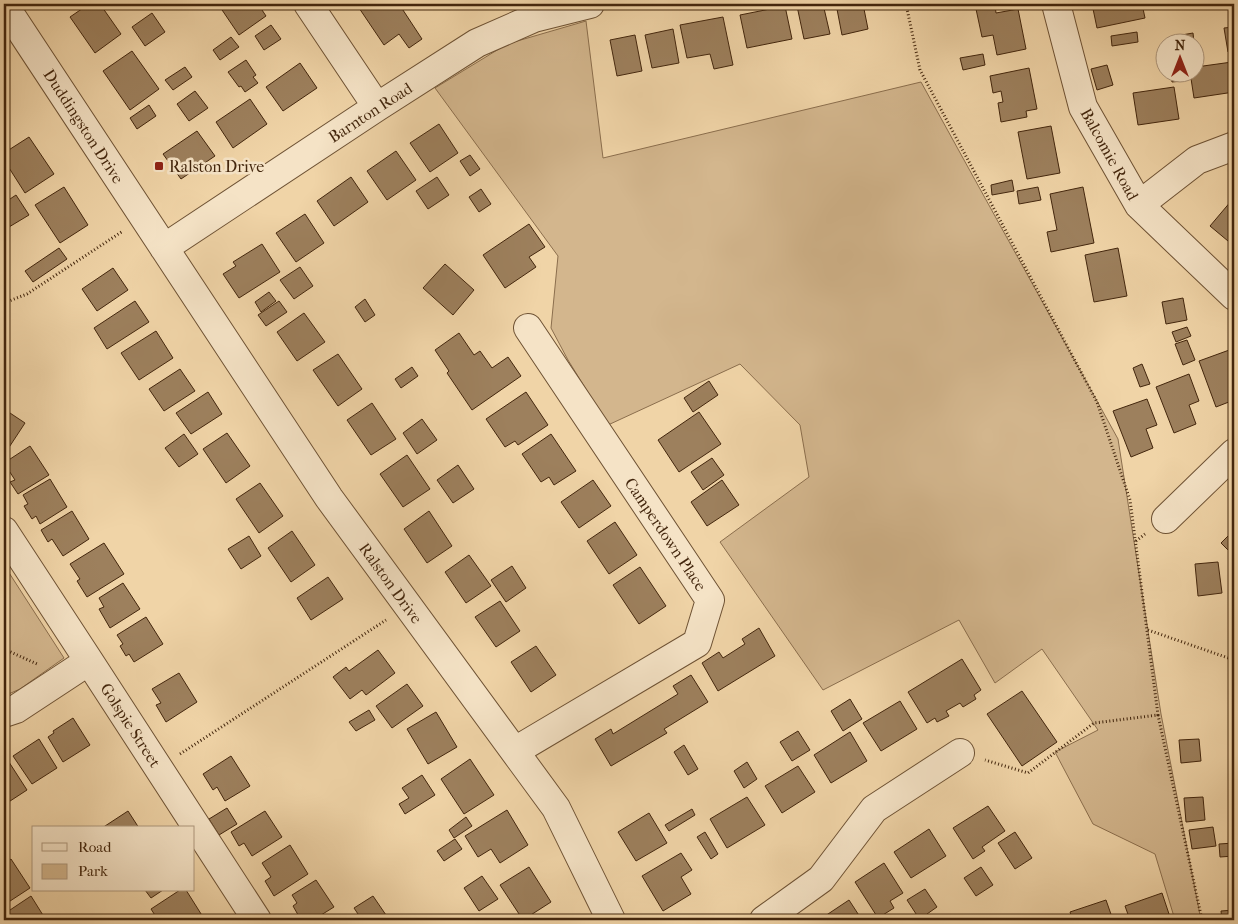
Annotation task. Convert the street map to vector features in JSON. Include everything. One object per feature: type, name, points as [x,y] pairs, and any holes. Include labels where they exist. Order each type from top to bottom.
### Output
[{"type":"street","name":"Duddingston Drive","points":[[4,4],[164,248]]},
{"type":"street","points":[[308,4],[377,107]]},
{"type":"street","name":"Barnton Road","points":[[164,248],[377,107],[478,43],[534,18],[590,4]]},
{"type":"street","name":"Balcomie Road","points":[[1056,4],[1083,107],[1138,205],[1234,296]]},
{"type":"street","points":[[1138,205],[1196,160],[1234,146]]},
{"type":"street","name":"Ralston Drive","points":[[164,248],[329,498],[556,808],[611,920]]},
{"type":"street","name":"Camperdown Place","points":[[515,751],[697,643],[710,600],[528,328]]},
{"type":"street","points":[[1166,520],[1234,453]]},
{"type":"street","name":"Golspie Street","points":[[4,531],[257,920]]},
{"type":"street","points":[[4,713],[16,709],[89,661]]},
{"type":"street","points":[[764,920],[821,879],[874,809],[960,753]]},
{"type":"path","points":[[906,4],[920,70],[1097,402],[1130,500],[1158,715],[1202,920]]},
{"type":"path","points":[[4,299],[10,301],[27,294],[144,217]]},
{"type":"path","points":[[159,768],[408,606]]},
{"type":"path","points":[[1148,630],[1234,660]]},
{"type":"path","points":[[960,753],[1028,773],[1094,723],[1158,715]]},
{"type":"green space","points":[[586,21],[603,158],[921,82],[1118,439],[1161,714],[1201,920],[1175,920],[1155,854],[1093,824],[1055,752],[1098,730],[1042,649],[995,683],[959,620],[823,690],[720,542],[809,477],[800,425],[740,364],[608,425],[568,360],[551,328],[558,256],[435,88],[507,44]]},
{"type":"green space","points":[[4,565],[64,658],[20,689],[4,696]]},
{"type":"building","points":[[89,4],[100,4],[121,34],[95,53],[70,17]]},
{"type":"building","points":[[218,4],[258,4],[266,16],[239,35]]},
{"type":"building","points":[[399,4],[422,39],[409,48],[399,34],[384,45],[357,5]]},
{"type":"building","points":[[823,4],[830,34],[804,39],[797,6]]},
{"type":"building","points":[[836,4],[863,4],[868,29],[842,35]]},
{"type":"building","points":[[1092,4],[1142,4],[1145,18],[1097,28]]},
{"type":"building","points":[[995,5],[996,13],[1018,9],[1026,49],[997,55],[993,35],[982,37],[976,9]]},
{"type":"building","points":[[785,6],[792,39],[747,48],[740,15]]},
{"type":"building","points":[[152,13],[165,32],[145,46],[132,27]]},
{"type":"building","points":[[723,17],[733,65],[714,69],[710,54],[687,58],[680,25]]},
{"type":"building","points":[[271,25],[281,39],[264,50],[255,36]]},
{"type":"building","points":[[1234,27],[1234,51],[1228,52],[1224,28]]},
{"type":"building","points":[[673,29],[679,63],[652,68],[645,35]]},
{"type":"building","points":[[1137,32],[1138,42],[1112,46],[1111,36]]},
{"type":"building","points":[[635,35],[642,71],[617,76],[610,40]]},
{"type":"building","points":[[231,37],[239,47],[220,60],[213,50]]},
{"type":"building","points":[[132,51],[159,89],[130,110],[103,71]]},
{"type":"building","points":[[983,54],[985,65],[963,70],[960,58]]},
{"type":"building","points":[[246,60],[256,75],[253,77],[258,83],[245,92],[228,72]]},
{"type":"building","points":[[1232,62],[1234,92],[1194,98],[1192,82],[1206,82],[1206,66]]},
{"type":"building","points":[[300,63],[317,88],[283,111],[266,87]]},
{"type":"building","points":[[1107,65],[1113,85],[1097,90],[1091,69]]},
{"type":"building","points":[[185,67],[192,77],[173,90],[165,80]]},
{"type":"building","points":[[1029,68],[1037,109],[1026,111],[1027,117],[1001,122],[998,103],[1003,102],[1001,91],[993,93],[990,76]]},
{"type":"building","points":[[1174,87],[1179,119],[1138,125],[1133,93]]},
{"type":"building","points":[[195,91],[208,108],[189,121],[177,104]]},
{"type":"building","points":[[250,99],[267,124],[233,148],[216,122]]},
{"type":"building","points":[[149,105],[156,116],[137,129],[130,118]]},
{"type":"building","points":[[439,124],[458,153],[430,172],[410,143]]},
{"type":"building","points":[[1051,126],[1060,173],[1027,179],[1018,132]]},
{"type":"building","points":[[197,131],[215,156],[181,179],[163,154]]},
{"type":"building","points":[[29,137],[54,174],[25,193],[4,160],[4,153]]},
{"type":"building","points":[[396,151],[416,180],[387,200],[367,171]]},
{"type":"building","points":[[470,155],[480,169],[470,176],[460,161]]},
{"type":"building","points":[[351,177],[368,202],[334,226],[317,201]]},
{"type":"building","points":[[437,177],[449,195],[428,209],[416,191]]},
{"type":"building","points":[[1012,180],[1014,191],[992,195],[991,185]]},
{"type":"building","points":[[64,187],[88,225],[60,243],[35,205]]},
{"type":"building","points":[[1038,187],[1041,200],[1019,204],[1017,191]]},
{"type":"building","points":[[1083,187],[1094,243],[1051,252],[1047,232],[1057,230],[1050,194]]},
{"type":"building","points":[[481,189],[491,204],[479,212],[469,197]]},
{"type":"building","points":[[16,195],[29,215],[9,227],[4,219],[4,203]]},
{"type":"building","points":[[1232,200],[1234,201],[1234,246],[1210,226]]},
{"type":"building","points":[[305,214],[324,243],[296,262],[276,233]]},
{"type":"building","points":[[529,224],[545,247],[529,257],[536,267],[505,288],[483,255]]},
{"type":"building","points":[[262,244],[280,272],[239,298],[223,274],[236,266],[233,262]]},
{"type":"building","points":[[59,248],[67,259],[33,282],[25,271]]},
{"type":"building","points":[[1118,248],[1127,296],[1094,302],[1085,255]]},
{"type":"building","points":[[445,264],[474,290],[453,315],[423,288]]},
{"type":"building","points":[[300,267],[313,286],[294,299],[280,280]]},
{"type":"building","points":[[113,268],[128,290],[97,311],[82,289]]},
{"type":"building","points":[[269,292],[276,301],[261,312],[255,302]]},
{"type":"building","points":[[1183,298],[1187,320],[1166,324],[1162,302]]},
{"type":"building","points":[[365,299],[375,315],[365,322],[355,307]]},
{"type":"building","points":[[135,301],[149,322],[107,349],[94,328]]},
{"type":"building","points":[[279,301],[287,312],[266,326],[258,315]]},
{"type":"building","points":[[304,313],[325,342],[297,361],[277,332]]},
{"type":"building","points":[[1187,327],[1191,336],[1176,342],[1172,332]]},
{"type":"building","points":[[156,331],[173,358],[139,380],[121,353]]},
{"type":"building","points":[[459,333],[474,355],[480,351],[492,368],[508,357],[521,376],[472,410],[447,373],[449,371],[435,350]]},
{"type":"building","points":[[1187,340],[1195,360],[1183,365],[1175,344]]},
{"type":"building","points":[[1232,349],[1234,354],[1234,378],[1232,379],[1234,400],[1216,407],[1199,361]]},
{"type":"building","points":[[338,354],[362,389],[338,406],[313,370]]},
{"type":"building","points":[[1142,364],[1150,384],[1140,387],[1133,368]]},
{"type":"building","points":[[412,367],[418,376],[401,388],[395,379]]},
{"type":"building","points":[[180,369],[195,391],[164,411],[149,389]]},
{"type":"building","points":[[1189,374],[1199,401],[1189,405],[1196,424],[1174,433],[1156,387]]},
{"type":"building","points":[[709,381],[718,395],[693,412],[684,398]]},
{"type":"building","points":[[208,392],[222,414],[191,434],[176,413]]},
{"type":"building","points":[[526,392],[548,425],[518,445],[515,441],[505,447],[486,419]]},
{"type":"building","points":[[1147,399],[1157,425],[1146,429],[1153,448],[1131,457],[1113,411]]},
{"type":"building","points":[[372,403],[396,439],[371,455],[347,420]]},
{"type":"building","points":[[4,409],[25,423],[4,455]]},
{"type":"building","points":[[699,412],[721,444],[679,472],[658,440]]},
{"type":"building","points":[[422,419],[437,440],[417,454],[403,433]]},
{"type":"building","points":[[227,433],[250,466],[226,483],[203,449]]},
{"type":"building","points":[[184,434],[198,454],[179,467],[165,448]]},
{"type":"building","points":[[551,434],[576,471],[554,485],[549,477],[541,482],[522,454]]},
{"type":"building","points":[[30,446],[49,475],[18,494],[10,482],[15,480],[4,463]]},
{"type":"building","points":[[407,455],[430,489],[403,507],[380,474]]},
{"type":"building","points":[[712,458],[724,475],[703,490],[691,472]]},
{"type":"building","points":[[458,465],[474,489],[453,503],[437,480]]},
{"type":"building","points":[[50,479],[67,507],[40,524],[36,516],[32,519],[24,506],[28,504],[23,495]]},
{"type":"building","points":[[593,480],[611,506],[579,528],[561,502]]},
{"type":"building","points":[[722,480],[739,505],[707,526],[691,502]]},
{"type":"building","points":[[260,483],[283,516],[259,533],[236,499]]},
{"type":"building","points":[[72,511],[89,539],[63,556],[52,539],[48,542],[41,530]]},
{"type":"building","points":[[429,511],[452,546],[427,563],[404,529]]},
{"type":"building","points":[[615,522],[637,555],[609,574],[587,541]]},
{"type":"building","points":[[1234,530],[1234,556],[1221,543]]},
{"type":"building","points":[[292,531],[315,565],[291,582],[268,548]]},
{"type":"building","points":[[249,536],[261,556],[241,569],[228,549]]},
{"type":"building","points":[[104,543],[124,574],[87,597],[77,581],[80,579],[70,564]]},
{"type":"building","points":[[469,555],[491,586],[466,603],[445,572]]},
{"type":"building","points":[[1218,562],[1222,593],[1198,596],[1195,564]]},
{"type":"building","points":[[512,566],[526,588],[506,602],[491,580]]},
{"type":"building","points":[[640,567],[666,606],[639,624],[613,585]]},
{"type":"building","points":[[328,577],[343,599],[311,620],[297,598]]},
{"type":"building","points":[[123,583],[140,609],[110,628],[99,609],[104,607],[99,598]]},
{"type":"building","points":[[500,601],[520,631],[496,647],[475,617]]},
{"type":"building","points":[[146,617],[163,644],[134,662],[129,654],[126,656],[120,646],[123,644],[117,635]]},
{"type":"building","points":[[759,628],[775,656],[718,691],[702,663],[719,652],[723,658],[745,644],[742,639]]},
{"type":"building","points":[[536,646],[556,675],[531,692],[511,662]]},
{"type":"building","points":[[378,650],[395,673],[366,695],[362,690],[350,699],[333,677],[346,667],[349,671]]},
{"type":"building","points":[[962,659],[981,690],[974,695],[976,699],[963,707],[960,703],[946,711],[949,716],[937,722],[935,718],[927,723],[908,692]]},
{"type":"building","points":[[179,673],[197,702],[166,722],[156,705],[161,703],[152,689]]},
{"type":"building","points":[[691,675],[708,702],[664,729],[667,733],[611,766],[595,739],[611,729],[613,734],[678,694],[673,686]]},
{"type":"building","points":[[407,684],[423,706],[392,728],[376,706]]},
{"type":"building","points":[[1022,691],[1057,742],[1022,766],[987,714]]},
{"type":"building","points":[[850,699],[862,719],[843,731],[831,711]]},
{"type":"building","points":[[900,701],[917,729],[881,751],[863,723]]},
{"type":"building","points":[[369,710],[375,720],[356,731],[349,722]]},
{"type":"building","points":[[436,712],[457,747],[428,764],[407,729]]},
{"type":"building","points":[[73,718],[90,745],[63,762],[48,737],[54,733],[53,731]]},
{"type":"building","points":[[798,731],[810,750],[792,761],[780,742]]},
{"type":"building","points":[[850,732],[867,761],[831,783],[814,755]]},
{"type":"building","points":[[39,739],[57,768],[32,784],[13,756]]},
{"type":"building","points":[[1199,739],[1201,761],[1181,763],[1179,740]]},
{"type":"building","points":[[684,745],[698,769],[688,775],[674,752]]},
{"type":"building","points":[[231,756],[250,786],[225,801],[217,787],[213,790],[203,774]]},
{"type":"building","points":[[7,759],[27,790],[4,805],[4,762]]},
{"type":"building","points":[[470,759],[494,795],[464,814],[441,779]]},
{"type":"building","points":[[747,762],[757,779],[744,788],[734,771]]},
{"type":"building","points":[[798,766],[815,792],[782,813],[765,786]]},
{"type":"building","points":[[422,775],[435,795],[405,814],[399,804],[409,798],[402,788]]},
{"type":"building","points":[[747,797],[765,825],[727,848],[710,819]]},
{"type":"building","points":[[1203,797],[1205,820],[1186,822],[1184,798]]},
{"type":"building","points":[[988,806],[1005,831],[982,847],[985,851],[973,859],[953,828]]},
{"type":"building","points":[[227,808],[237,824],[219,835],[209,819]]},
{"type":"building","points":[[692,809],[695,815],[669,831],[665,825]]},
{"type":"building","points":[[507,810],[528,845],[500,863],[491,849],[478,857],[465,836]]},
{"type":"building","points":[[128,811],[138,826],[105,826]]},
{"type":"building","points":[[265,811],[282,837],[252,856],[244,843],[239,846],[231,832]]},
{"type":"building","points":[[649,813],[667,843],[636,861],[618,832]]},
{"type":"building","points":[[466,817],[472,826],[454,838],[449,830]]},
{"type":"building","points":[[1213,827],[1216,846],[1192,849],[1189,830]]},
{"type":"building","points":[[929,829],[946,856],[911,878],[894,852]]},
{"type":"building","points":[[705,832],[718,854],[711,859],[697,837]]},
{"type":"building","points":[[1015,832],[1032,858],[1015,869],[998,843]]},
{"type":"building","points":[[455,839],[462,849],[444,861],[437,851]]},
{"type":"building","points":[[1234,843],[1234,856],[1220,857],[1219,844]]},
{"type":"building","points":[[290,845],[308,874],[274,896],[265,881],[271,877],[262,863]]},
{"type":"building","points":[[681,853],[692,870],[681,877],[691,894],[663,911],[642,876]]},
{"type":"building","points":[[11,859],[30,888],[4,905],[4,864]]},
{"type":"building","points":[[884,863],[903,893],[890,901],[894,908],[878,918],[855,882]]},
{"type":"building","points":[[529,867],[551,902],[523,920],[500,885]]},
{"type":"building","points":[[981,867],[993,885],[976,896],[964,878]]},
{"type":"building","points":[[482,876],[498,899],[479,911],[464,888]]},
{"type":"building","points":[[316,880],[334,907],[313,920],[301,920],[293,906],[297,903],[292,895]]},
{"type":"building","points":[[925,889],[937,907],[927,914],[932,920],[920,920],[907,900]]},
{"type":"building","points":[[146,892],[160,892],[151,898]]},
{"type":"building","points":[[177,892],[187,892],[203,917],[197,920],[158,920],[151,909]]},
{"type":"building","points":[[1162,893],[1171,920],[1130,920],[1125,906]]},
{"type":"building","points":[[31,896],[46,920],[4,920],[4,914]]},
{"type":"building","points":[[373,896],[386,915],[378,920],[362,920],[354,908]]},
{"type":"building","points":[[849,900],[862,920],[819,920]]},
{"type":"building","points":[[1106,900],[1113,920],[1073,920],[1070,912]]},
{"type":"building","points":[[1234,910],[1234,920],[1222,920],[1221,911]]},
{"type":"place","name":"Ralston Drive","points":[[159,166]]}]
